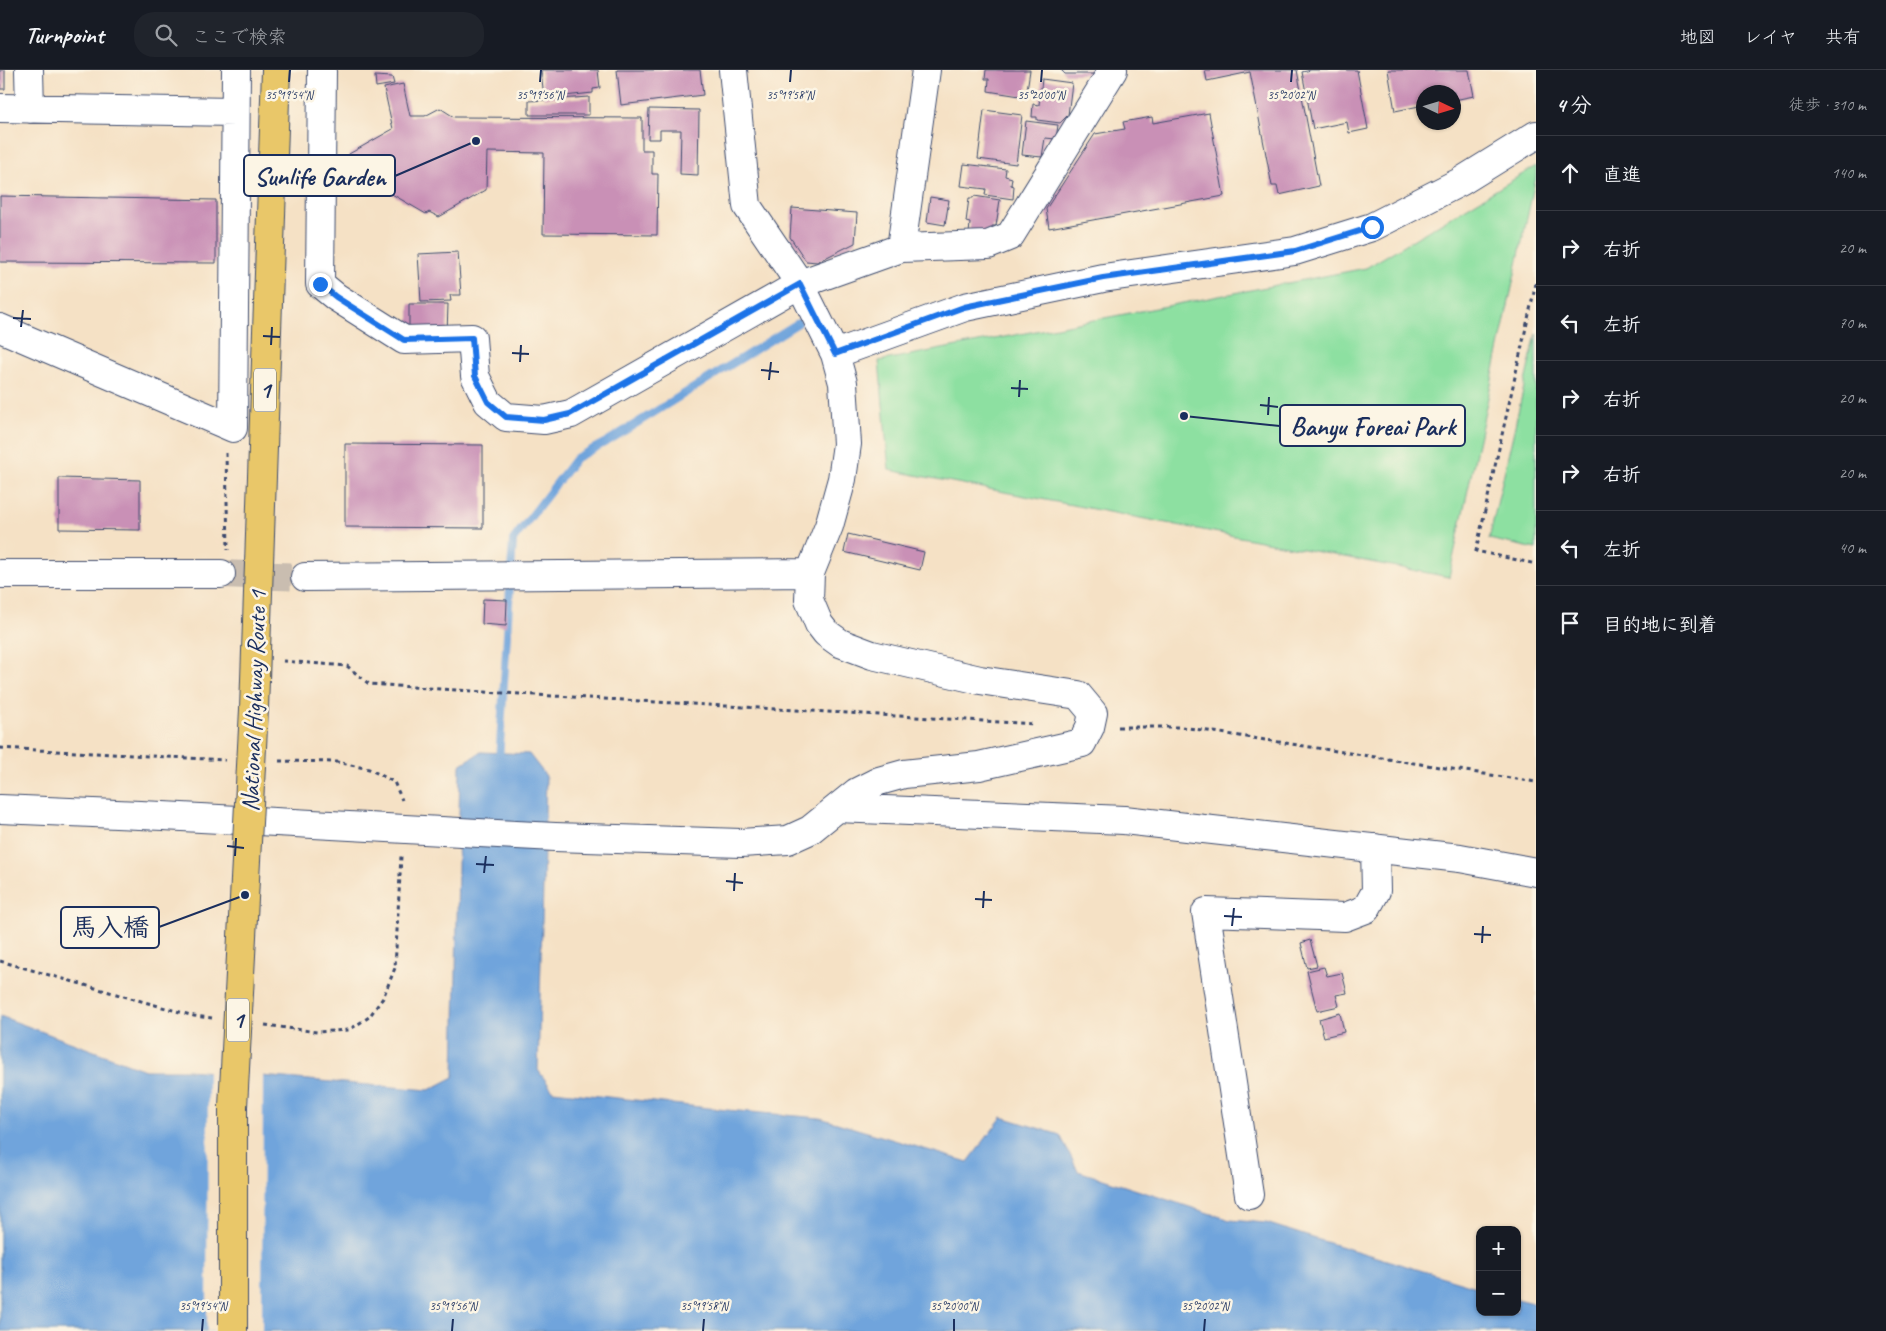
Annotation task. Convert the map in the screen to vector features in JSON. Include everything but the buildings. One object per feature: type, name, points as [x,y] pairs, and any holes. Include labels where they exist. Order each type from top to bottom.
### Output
[{"type":"highway","name":"National Highway Route 1","points":[[233,1331],[233,1107],[254,710],[276,70]]},
{"type":"street","points":[[29,70],[30,109]]},
{"type":"street","points":[[0,328],[232,428],[236,70]]},
{"type":"street","points":[[322,70],[320,284],[336,297],[404,340],[472,338],[475,376],[488,402],[506,417],[544,420],[570,414],[800,284],[900,248],[988,245],[1010,236],[1113,70]]},
{"type":"street","points":[[0,809],[154,815],[555,837],[741,843],[788,840],[810,830],[857,792],[879,781],[904,774],[979,766],[1082,743],[1090,727],[1093,713],[1078,695],[980,680],[872,655],[840,643],[826,633],[819,624],[809,600],[810,573],[829,526],[842,478],[847,444],[843,383],[835,354],[800,284],[747,206],[733,70]]},
{"type":"street","points":[[900,248],[926,70]]},
{"type":"street","points":[[0,108],[235,112]]},
{"type":"street","points":[[835,354],[964,307],[1103,278],[1295,251],[1372,227],[1460,182],[1536,135]]},
{"type":"street","points":[[305,577],[810,573]]},
{"type":"street","points":[[0,574],[221,574]]},
{"type":"street","points":[[837,808],[1124,820],[1460,858],[1536,872]]},
{"type":"street","points":[[1249,1194],[1206,912],[1346,917],[1366,909],[1376,891],[1375,848]]},
{"type":"path","points":[[1536,283],[1476,550],[1536,564]]},
{"type":"path","points":[[282,661],[347,666],[369,684],[524,694]]},
{"type":"path","points":[[0,748],[229,760]]},
{"type":"path","points":[[276,761],[337,762],[369,769],[394,782],[404,803],[402,829]]},
{"type":"green space","points":[[1536,166],[1536,177],[1449,577],[889,470],[879,361],[1366,268]]},
{"type":"green space","points":[[1536,334],[1536,549],[1489,539]]},
{"type":"water","points":[[481,752],[529,754],[546,776],[538,1070],[553,1091],[820,1118],[968,1162],[1002,1117],[1060,1135],[1078,1171],[1230,1220],[1266,1223],[1476,1287],[1476,1316],[1521,1316],[1521,1300],[1536,1304],[1536,1331],[0,1331],[0,1016],[145,1070],[188,1070],[429,1090],[454,1077],[460,765]]},
{"type":"pier","points":[[208,1069],[263,1074],[262,1331],[207,1331]]},
{"type":"waterway","points":[[499,761],[513,540],[576,458],[608,441],[798,323]]},
{"type":"tunnel","points":[[221,574],[305,577]]},
{"type":"place","name":"Sunlife Garden","points":[[476,141]]},
{"type":"place","name":"Banyu Foreai Park","points":[[1184,416]]},
{"type":"place","name":"馬入橋","points":[[245,895]]},
{"type":"route","points":[[320,284],[336,297],[404,340],[472,338],[475,376],[488,402],[506,417],[544,420],[570,414],[800,284],[835,354],[964,307],[1103,278],[1295,251],[1372,227]]}]
